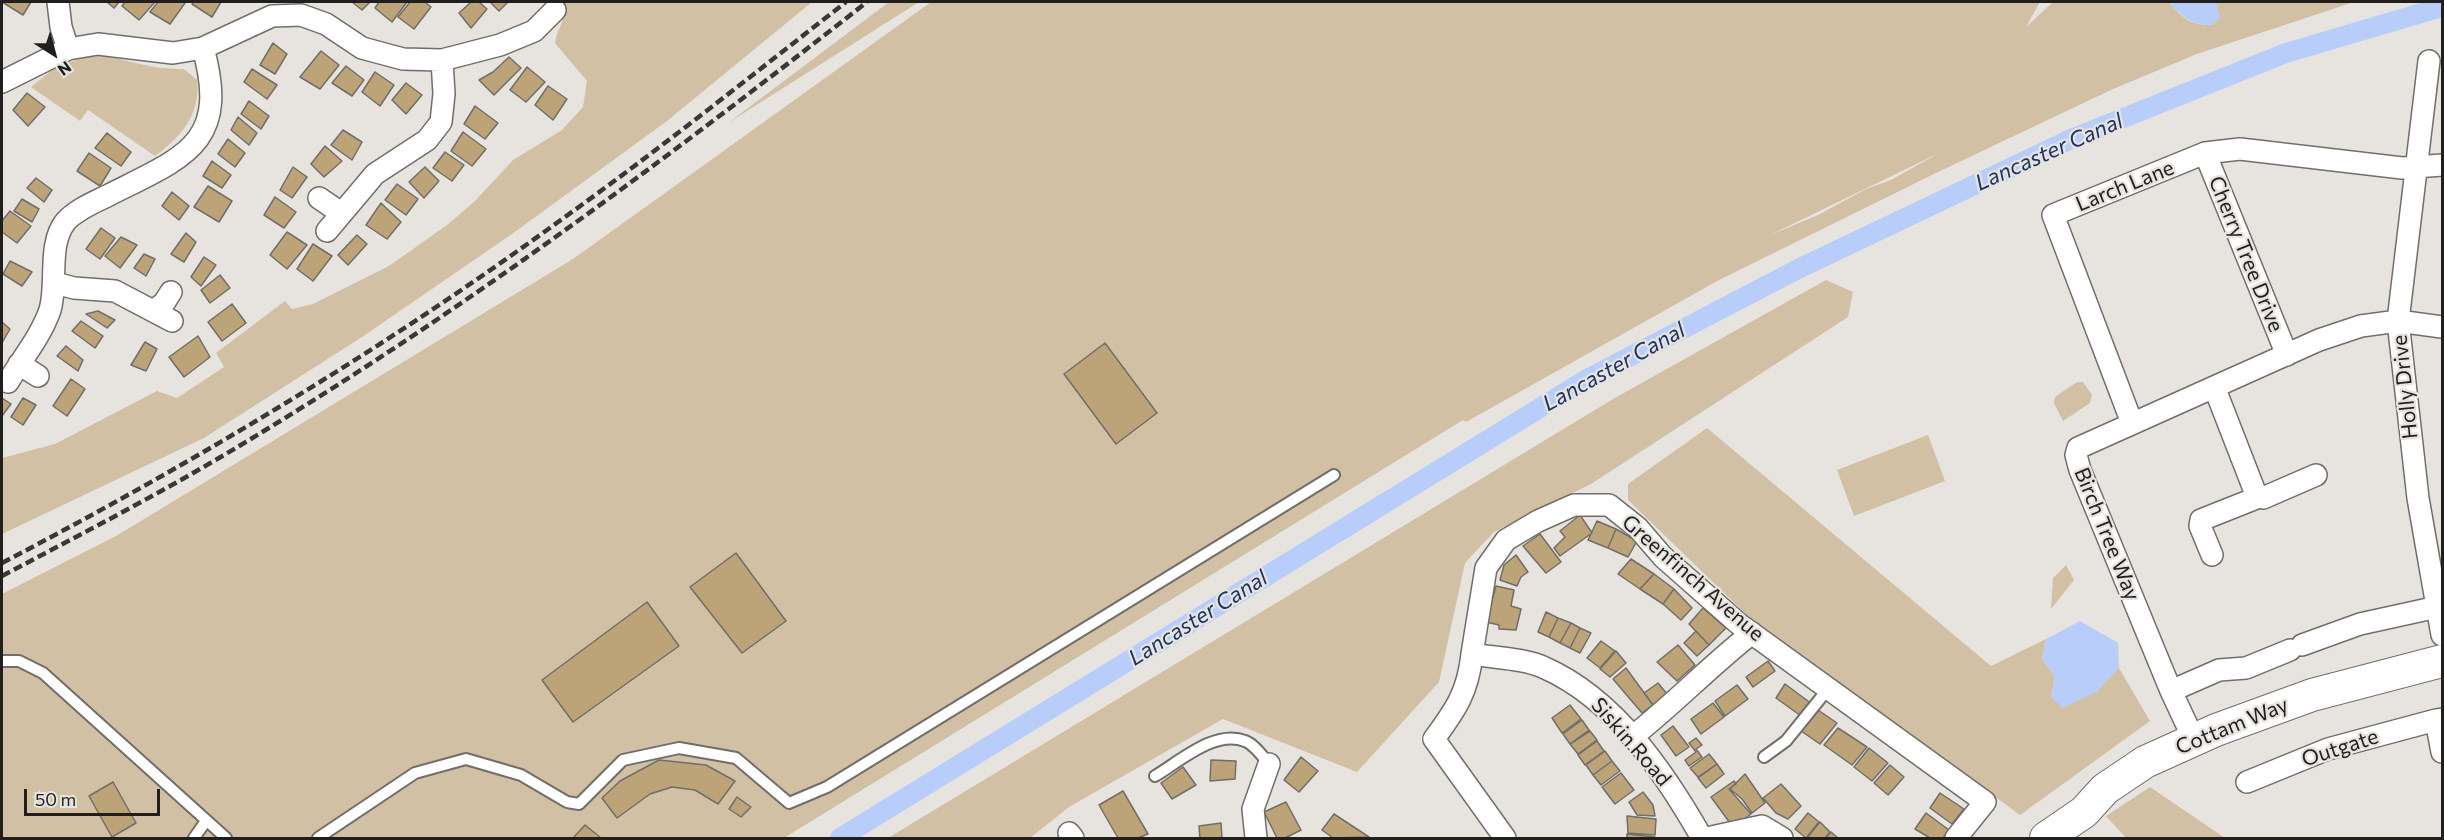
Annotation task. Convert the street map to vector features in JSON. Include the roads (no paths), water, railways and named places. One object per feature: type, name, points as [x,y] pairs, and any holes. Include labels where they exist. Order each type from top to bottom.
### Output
[{"type":"main road","name":"Cottam Way","points":[[2046,838],[2084,812],[2105,789],[2145,762],[2194,740],[2312,695],[2442,661]]},
{"type":"street","points":[[58,2],[61,27],[68,50]]},
{"type":"street","points":[[2,82],[68,50],[98,44],[173,53],[203,48],[270,9],[301,15],[326,24],[362,48],[404,58],[442,60],[500,45],[534,31],[555,10]]},
{"type":"street","points":[[38,376],[14,373],[49,311],[55,283],[57,243],[65,222],[82,209],[172,162],[195,145],[207,122],[213,96],[203,48]]},
{"type":"street","points":[[327,231],[375,174],[427,140],[441,122],[444,94],[442,60]]},
{"type":"street","points":[[2416,165],[2429,61]]},
{"type":"street","name":"Larch Lane","points":[[2132,423],[2054,215],[2205,153],[2240,149],[2402,168],[2416,165],[2442,165]]},
{"type":"street","name":"Cherry Tree Drive","points":[[2205,153],[2287,355]]},
{"type":"street","name":"Holly Drive","points":[[2416,165],[2398,321],[2412,454],[2440,607],[2442,634]]},
{"type":"street","points":[[319,198],[341,213]]},
{"type":"street","points":[[55,283],[74,288],[88,287],[115,291],[172,321]]},
{"type":"street","points":[[153,311],[164,303],[171,292]]},
{"type":"street","name":"Birch Tree Way","points":[[2194,740],[2171,692],[2076,454],[2078,448],[2319,340],[2361,326],[2398,321],[2442,327]]},
{"type":"street","points":[[2215,388],[2259,497]]},
{"type":"street","points":[[2212,555],[2200,526],[2201,520],[2316,476]]},
{"type":"street","name":"Greenfinch Avenue","points":[[1472,654],[1486,568],[1506,540],[1538,521],[1574,505],[1609,506],[1638,528],[1663,557],[1752,633],[1985,802],[1956,838]]},
{"type":"street","points":[[2171,692],[2219,670],[2246,668],[2360,624],[2440,607]]},
{"type":"street","points":[[1632,736],[1660,715],[1712,665],[1752,633]]},
{"type":"street","points":[[1472,654],[1469,681],[1452,714],[1434,739],[1505,838]]},
{"type":"street","name":"Siskin Road","points":[[1472,654],[1543,667],[1584,689],[1632,736],[1679,798],[1702,838]]},
{"type":"street","points":[[2439,719],[2442,752]]},
{"type":"street","name":"Outgate","points":[[2247,782],[2328,749],[2439,719]]},
{"type":"street","points":[[1256,838],[1253,809],[1269,764]]},
{"type":"street","points":[[1707,838],[1762,826],[1782,838]]},
{"type":"lane","points":[[318,838],[416,773],[466,759],[521,775],[567,802],[579,804],[623,760],[679,748],[736,758],[789,803],[827,787],[1334,476]]},
{"type":"lane","points":[[2,661],[19,661],[43,673],[226,838]]},
{"type":"lane","points":[[1764,757],[1786,741],[1828,689]]},
{"type":"lane","points":[[1155,776],[1208,744],[1231,738],[1247,741],[1269,764]]},
{"type":"lane","points":[[194,838],[206,821]]},
{"type":"water","points":[[2169,2],[2216,2],[2220,17],[2213,25],[2199,24],[2183,16]]},
{"type":"water","points":[[2080,621],[2118,643],[2119,668],[2096,692],[2063,708],[2051,697],[2055,677],[2042,659],[2046,639]]},
{"type":"waterway","name":"Lancaster Canal","points":[[840,838],[1587,379],[1798,269],[2071,139],[2286,53],[2442,7]]},
{"type":"railway","points":[[2,563],[146,485],[286,403],[424,315],[595,195],[846,2]]},
{"type":"railway","points":[[2,576],[219,458],[409,338],[641,175],[867,2]]}]
